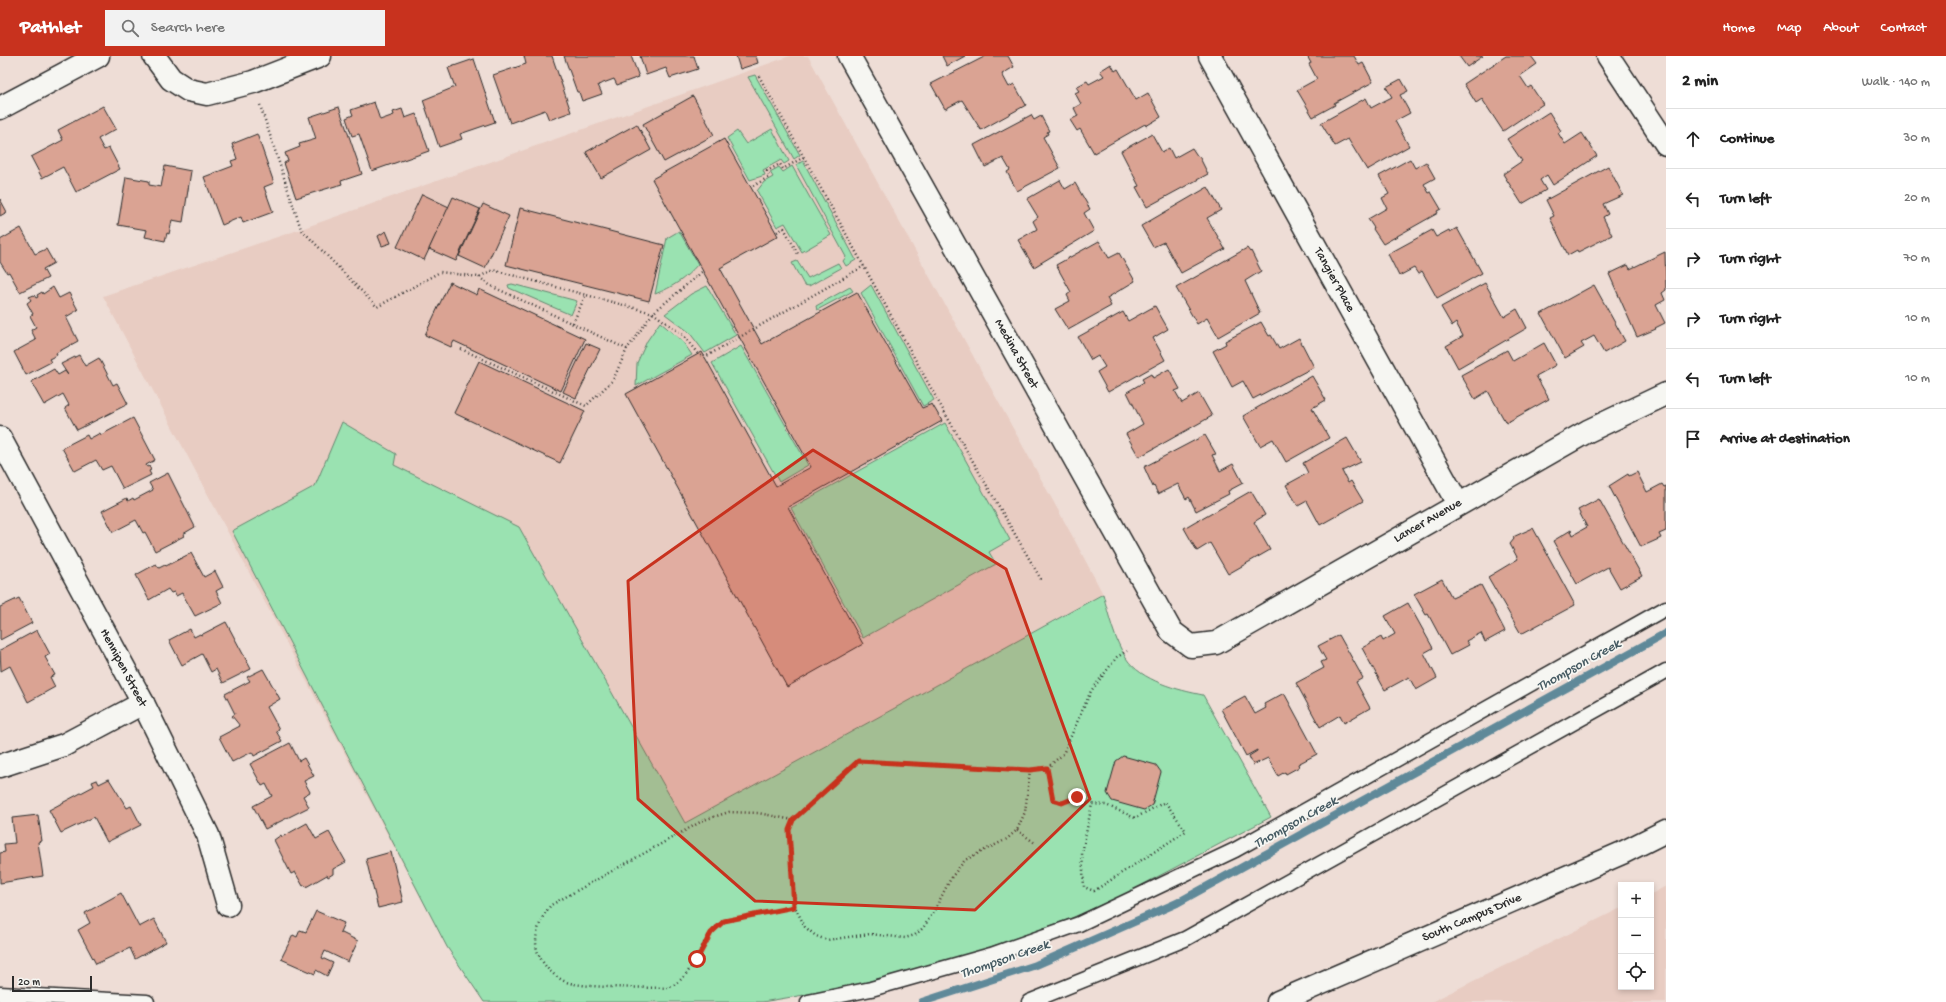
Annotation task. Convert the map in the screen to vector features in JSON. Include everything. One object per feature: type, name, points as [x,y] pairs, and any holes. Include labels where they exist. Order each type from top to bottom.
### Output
[{"type":"street","points":[[0,108],[98,56]]},
{"type":"street","points":[[154,56],[171,79],[188,90],[208,94],[253,82],[320,56]]},
{"type":"street","name":"Medina Street","points":[[849,56],[1171,631],[1191,646]]},
{"type":"street","name":"Tangier Place","points":[[1210,56],[1458,504]]},
{"type":"street","points":[[1608,56],[1666,144]]},
{"type":"street","name":"Lancer Avenue","points":[[1191,646],[1216,643],[1588,430],[1666,394]]},
{"type":"street","name":"Hennipen Street","points":[[0,438],[142,703],[208,834],[228,906]]},
{"type":"street","points":[[0,766],[64,745],[142,703]]},
{"type":"street","name":"South Campus Drive","points":[[1278,1002],[1622,853],[1666,831]]},
{"type":"lane","points":[[808,1002],[871,989],[991,956],[1079,924],[1235,850],[1666,608]]},
{"type":"lane","points":[[1029,1002],[1186,939],[1666,671]]},
{"type":"lane","points":[[0,994],[147,1002]]},
{"type":"path","points":[[759,76],[864,266],[1042,581]]},
{"type":"path","points":[[253,82],[301,229],[377,307],[440,272],[479,277],[491,286],[627,349]]},
{"type":"path","points":[[753,186],[769,177],[766,171],[780,164],[783,169],[804,157]]},
{"type":"path","points":[[778,232],[784,228],[798,254]]},
{"type":"path","points":[[479,277],[493,270],[653,313],[683,335],[698,354],[705,357],[864,266]]},
{"type":"path","points":[[461,349],[586,406],[613,380],[627,349],[653,313],[703,271]]},
{"type":"path","points":[[573,324],[586,294]]},
{"type":"path","points":[[1030,770],[1025,812],[1017,830],[1007,839],[965,860],[951,878],[933,914],[923,928],[915,935],[905,938],[870,934],[827,940],[816,936],[805,927],[794,907],[789,830],[793,820],[858,761],[1030,770],[1047,768],[1063,754],[1091,690],[1117,657],[1127,651]]},
{"type":"path","points":[[1047,768],[1053,800],[1062,803],[1077,797],[1092,804],[1106,805],[1135,818],[1165,802],[1186,831],[1094,891],[1084,887],[1082,853],[1092,804]]},
{"type":"path","points":[[793,820],[758,813],[729,812],[704,820],[551,905],[537,931],[536,948],[541,962],[555,975],[566,982],[582,985],[668,988],[679,983],[688,973],[711,933],[724,921],[794,907]]},
{"type":"path","points":[[1017,830],[1035,843]]},
{"type":"highlighted area","points":[[813,450],[1006,569],[1090,799],[975,910],[755,901],[638,799],[628,581]]},
{"type":"shaded area","points":[[790,56],[808,56],[1103,594],[685,823],[447,947],[103,296],[301,229]]},
{"type":"shaded area","points":[[1666,886],[1666,1002],[1431,1002],[1618,909],[1618,990],[1654,990],[1654,892]]},
{"type":"green space","points":[[755,75],[800,155],[794,159],[748,77]]},
{"type":"green space","points":[[772,129],[789,161],[784,164],[781,160],[763,170],[765,175],[750,180],[727,138],[737,131],[746,144]]},
{"type":"green space","points":[[803,161],[856,260],[846,266],[843,261],[846,257],[796,165]]},
{"type":"green space","points":[[792,166],[831,235],[802,252],[785,223],[777,227],[757,191],[764,182],[773,177],[770,172],[779,167],[783,172]]},
{"type":"green space","points":[[679,231],[698,264],[678,282],[655,294],[667,238]]},
{"type":"green space","points":[[797,261],[808,278],[838,263],[841,268],[809,286],[804,285],[792,263]]},
{"type":"green space","points":[[512,284],[577,301],[571,315],[509,288],[508,285]]},
{"type":"green space","points":[[871,285],[934,400],[923,406],[861,293]]},
{"type":"green space","points":[[707,286],[736,335],[705,353],[689,332],[665,314],[691,294]]},
{"type":"green space","points":[[850,287],[853,291],[817,310],[816,306]]},
{"type":"green space","points":[[660,322],[683,342],[692,355],[636,386],[637,363],[647,341]]},
{"type":"green space","points":[[741,346],[808,465],[779,482],[712,363]]},
{"type":"green space","points":[[342,422],[396,454],[394,465],[519,527],[685,823],[1103,594],[1115,635],[1126,658],[1141,673],[1150,678],[1172,687],[1203,695],[1271,817],[1119,897],[1067,920],[982,950],[846,988],[762,1002],[484,1002],[447,947],[232,531],[315,486]]},
{"type":"green space","points":[[945,423],[1010,540],[989,552],[996,564],[863,638],[791,508]]},
{"type":"building","points":[[524,56],[552,56],[571,112],[549,120],[545,110],[510,123],[493,75],[526,64]]},
{"type":"building","points":[[564,56],[631,56],[639,77],[617,85],[614,79],[598,85],[602,94],[582,101],[579,92],[577,92]]},
{"type":"building","points":[[640,56],[694,56],[698,69],[670,78],[666,68],[646,75]]},
{"type":"building","points":[[736,56],[756,56],[758,63],[740,69]]},
{"type":"building","points":[[942,56],[965,56],[947,66]]},
{"type":"building","points":[[986,56],[1008,56],[1014,67],[1002,74],[1009,87],[1014,84],[1026,105],[981,130],[962,100],[945,109],[931,84]]},
{"type":"building","points":[[1307,56],[1354,56],[1359,65],[1363,63],[1373,82],[1334,103],[1335,105],[1313,117],[1297,90],[1317,79],[1309,64],[1311,63]]},
{"type":"building","points":[[1459,56],[1483,56],[1467,67]]},
{"type":"building","points":[[1506,56],[1531,56],[1537,64],[1520,76],[1528,88],[1531,86],[1543,104],[1503,131],[1482,99],[1476,103],[1464,84]]},
{"type":"building","points":[[474,59],[495,122],[460,134],[462,139],[439,147],[423,100],[455,87],[448,68]]},
{"type":"building","points":[[1111,64],[1115,71],[1118,69],[1136,100],[1148,93],[1161,117],[1146,126],[1145,124],[1094,153],[1080,129],[1077,131],[1070,120],[1078,116],[1074,108],[1081,104],[1075,93],[1079,91],[1076,87],[1087,81],[1089,84],[1104,76],[1100,71]]},
{"type":"building","points":[[1401,79],[1408,91],[1400,95],[1410,113],[1395,121],[1409,146],[1367,170],[1348,139],[1335,146],[1321,123],[1366,98],[1371,108],[1392,97],[1386,87]]},
{"type":"building","points":[[693,96],[714,135],[664,162],[643,124]]},
{"type":"building","points":[[374,102],[380,120],[394,115],[393,112],[402,109],[405,118],[416,114],[429,151],[372,171],[359,134],[352,136],[346,118],[353,115],[351,110]]},
{"type":"building","points":[[103,106],[116,129],[98,139],[104,150],[109,148],[120,169],[76,192],[63,167],[42,178],[31,157],[63,140],[58,130]]},
{"type":"building","points":[[339,107],[362,174],[341,181],[342,184],[296,198],[284,163],[288,161],[285,153],[300,147],[299,144],[316,139],[309,117]]},
{"type":"building","points":[[1549,112],[1561,131],[1558,133],[1565,144],[1582,133],[1597,156],[1553,185],[1547,175],[1540,180],[1546,190],[1522,204],[1503,174],[1522,161],[1507,139]]},
{"type":"building","points":[[1031,115],[1034,120],[1041,116],[1049,131],[1047,132],[1048,134],[1043,137],[1060,168],[1017,191],[1007,172],[1010,170],[1003,158],[985,167],[974,145]]},
{"type":"building","points":[[637,124],[651,150],[601,178],[586,152]]},
{"type":"building","points":[[257,134],[274,183],[264,187],[273,212],[243,223],[241,217],[222,225],[204,177],[233,166],[231,161],[237,159],[232,144]]},
{"type":"building","points":[[1152,134],[1162,152],[1169,148],[1174,158],[1192,148],[1198,157],[1199,156],[1208,174],[1147,207],[1136,187],[1139,186],[1121,151]]},
{"type":"building","points":[[724,139],[778,236],[720,268],[762,344],[857,292],[922,408],[932,404],[942,421],[788,507],[863,644],[787,687],[626,394],[702,352],[776,486],[811,467],[652,179]]},
{"type":"building","points":[[1410,159],[1415,168],[1426,162],[1435,178],[1424,184],[1429,193],[1431,192],[1441,209],[1437,211],[1438,213],[1383,244],[1368,219],[1387,208],[1382,198],[1389,194],[1379,176]]},
{"type":"building","points":[[165,166],[191,171],[183,222],[172,220],[169,234],[167,233],[165,241],[145,237],[147,230],[118,225],[126,177],[149,181],[149,185],[161,187]]},
{"type":"building","points":[[1608,166],[1623,195],[1603,204],[1608,214],[1603,217],[1612,235],[1578,252],[1577,250],[1568,255],[1550,218],[1554,216],[1546,200]]},
{"type":"building","points":[[1060,180],[1065,189],[1075,183],[1090,209],[1084,213],[1094,231],[1034,267],[1018,240],[1037,229],[1033,221],[1038,217],[1027,199]]},
{"type":"building","points":[[1208,187],[1221,210],[1207,218],[1225,249],[1181,273],[1164,242],[1153,247],[1141,226]]},
{"type":"building","points":[[422,194],[449,207],[424,260],[397,247]]},
{"type":"building","points":[[453,197],[480,209],[456,261],[429,249]]},
{"type":"building","points":[[0,199],[7,212],[0,216]]},
{"type":"building","points":[[483,204],[509,216],[485,268],[459,256]]},
{"type":"building","points":[[520,208],[664,245],[649,301],[506,265]]},
{"type":"building","points":[[21,228],[35,254],[46,249],[54,263],[43,269],[48,278],[20,292],[9,272],[7,273],[0,262],[0,240]]},
{"type":"building","points":[[1457,228],[1482,273],[1437,298],[1422,271],[1418,274],[1414,268],[1399,276],[1388,254],[1432,230],[1436,237],[1449,230],[1450,232]]},
{"type":"building","points":[[386,231],[391,243],[382,246],[378,236]]},
{"type":"building","points":[[1099,241],[1109,258],[1119,253],[1135,281],[1107,298],[1111,306],[1068,330],[1055,309],[1070,301],[1067,295],[1071,292],[1056,265]]},
{"type":"building","points":[[1247,248],[1250,252],[1251,251],[1261,271],[1245,281],[1260,313],[1218,337],[1207,318],[1197,324],[1176,288]]},
{"type":"building","points":[[1665,252],[1666,290],[1662,293],[1665,300],[1656,305],[1665,323],[1655,328],[1656,329],[1637,337],[1609,274],[1628,265],[1630,269]]},
{"type":"building","points":[[450,282],[477,295],[479,289],[585,339],[561,391],[454,341],[451,347],[425,335]]},
{"type":"building","points":[[1485,283],[1504,317],[1517,309],[1527,328],[1458,368],[1446,346],[1463,336],[1456,323],[1452,326],[1441,307]]},
{"type":"building","points":[[1594,285],[1625,341],[1604,353],[1594,336],[1581,343],[1584,347],[1565,358],[1541,314]]},
{"type":"building","points":[[53,287],[59,298],[69,293],[78,310],[66,317],[78,341],[56,353],[57,355],[49,359],[51,362],[26,375],[14,352],[36,340],[31,330],[36,327],[30,316],[33,314],[27,303],[31,300],[29,297],[34,295],[36,298],[38,297],[37,295],[42,292],[43,294]]},
{"type":"building","points":[[1155,306],[1168,329],[1153,338],[1165,360],[1108,392],[1097,372],[1105,367],[1098,356],[1091,360],[1078,337],[1123,312],[1128,321]]},
{"type":"building","points":[[1261,322],[1279,349],[1299,338],[1314,367],[1253,399],[1243,381],[1232,387],[1213,351],[1226,344],[1225,341]]},
{"type":"building","points":[[586,343],[600,349],[576,398],[563,392]]},
{"type":"building","points":[[1544,343],[1556,365],[1536,376],[1549,399],[1506,423],[1488,391],[1475,399],[1461,375],[1507,350],[1513,361]]},
{"type":"building","points":[[79,355],[85,366],[99,358],[113,385],[117,383],[128,404],[77,430],[65,408],[69,405],[63,394],[44,405],[31,382],[54,369],[58,375],[65,371],[68,375],[61,364]]},
{"type":"building","points":[[479,361],[585,411],[560,463],[454,413]]},
{"type":"building","points":[[1169,369],[1180,389],[1175,391],[1182,403],[1199,393],[1212,416],[1139,457],[1126,434],[1143,424],[1127,392],[1144,382],[1142,379],[1151,374],[1153,378]]},
{"type":"building","points":[[1312,376],[1326,400],[1312,408],[1329,438],[1286,462],[1273,439],[1260,446],[1243,416]]},
{"type":"building","points":[[133,418],[155,460],[146,465],[147,467],[149,466],[151,470],[149,471],[151,475],[123,489],[111,466],[102,470],[96,460],[75,471],[62,448],[87,435],[89,439],[100,433],[101,435]]},
{"type":"building","points":[[1205,435],[1216,454],[1212,455],[1220,471],[1233,464],[1243,483],[1228,491],[1229,494],[1196,511],[1189,497],[1186,499],[1178,484],[1158,494],[1154,486],[1153,487],[1144,467]]},
{"type":"building","points":[[1347,438],[1361,462],[1342,471],[1348,483],[1351,481],[1363,501],[1320,525],[1307,501],[1298,506],[1286,485],[1308,473],[1303,463]]},
{"type":"building","points":[[1637,472],[1647,492],[1662,484],[1664,487],[1666,486],[1666,531],[1659,534],[1661,538],[1641,547],[1609,486],[1628,474],[1629,476]]},
{"type":"building","points":[[168,473],[195,527],[183,534],[184,536],[155,551],[145,532],[143,533],[136,520],[113,532],[102,511],[127,498],[128,501],[133,498],[134,500],[153,490],[149,483]]},
{"type":"building","points":[[1251,491],[1265,515],[1254,522],[1270,550],[1228,574],[1210,543],[1197,551],[1184,528]]},
{"type":"building","points":[[1599,499],[1642,576],[1620,588],[1608,567],[1577,584],[1553,541],[1571,530],[1573,535],[1587,527],[1578,510]]},
{"type":"building","points":[[1533,528],[1575,605],[1521,634],[1488,577],[1518,559],[1510,544],[1514,539],[1513,537]]},
{"type":"building","points":[[191,553],[204,577],[215,571],[223,587],[216,591],[222,603],[195,616],[182,593],[176,596],[174,592],[171,593],[168,589],[149,600],[136,575],[156,564],[159,568],[165,565],[166,566]]},
{"type":"building","points":[[1442,579],[1452,598],[1481,585],[1505,631],[1485,642],[1481,633],[1466,641],[1469,645],[1450,655],[1428,614],[1426,615],[1414,594]]},
{"type":"building","points":[[19,598],[32,623],[0,640],[0,607]]},
{"type":"building","points":[[1408,603],[1433,648],[1424,653],[1437,678],[1416,690],[1409,677],[1385,690],[1362,648],[1381,637],[1383,641],[1395,634],[1385,616]]},
{"type":"building","points":[[226,622],[251,669],[223,683],[216,669],[211,672],[202,654],[182,665],[169,640],[190,629],[194,637],[200,634],[201,635]]},
{"type":"building","points":[[37,630],[50,654],[45,657],[55,675],[50,677],[55,687],[28,702],[10,666],[1,671],[0,650]]},
{"type":"building","points":[[1339,635],[1363,678],[1356,682],[1370,708],[1344,723],[1340,715],[1320,727],[1296,683],[1324,668],[1321,662],[1326,660],[1318,646]]},
{"type":"building","points":[[263,669],[280,699],[267,707],[279,729],[276,731],[282,741],[254,756],[252,752],[232,762],[219,737],[240,726],[232,716],[235,714],[225,694],[250,681],[247,677]]},
{"type":"building","points":[[1284,693],[1317,754],[1298,764],[1299,767],[1286,774],[1285,772],[1278,776],[1268,758],[1253,765],[1249,756],[1257,750],[1246,756],[1221,709],[1245,696],[1255,714],[1266,708],[1264,704]]},
{"type":"building","points":[[290,743],[299,761],[304,758],[314,776],[304,781],[310,792],[303,796],[309,807],[265,829],[253,806],[272,796],[266,784],[262,786],[250,764]]},
{"type":"building","points":[[1123,756],[1156,765],[1161,772],[1152,805],[1144,810],[1112,801],[1107,793],[1116,761]]},
{"type":"building","points":[[109,779],[127,808],[131,806],[141,825],[107,842],[94,817],[61,833],[49,810],[94,786],[92,782],[97,780],[99,784]]},
{"type":"building","points":[[38,815],[42,841],[38,842],[43,876],[0,883],[0,853],[5,852],[4,844],[15,843],[12,818]]},
{"type":"building","points":[[307,823],[316,839],[329,832],[346,862],[333,869],[333,874],[328,877],[327,875],[306,887],[305,885],[303,886],[295,872],[291,874],[274,840],[281,835],[282,837]]},
{"type":"building","points":[[391,852],[403,902],[378,908],[366,859]]},
{"type":"building","points":[[121,893],[139,927],[154,919],[166,942],[135,959],[130,948],[96,964],[78,930],[90,923],[85,913]]},
{"type":"building","points":[[316,911],[344,923],[340,932],[358,941],[348,962],[325,951],[322,958],[333,963],[327,976],[316,970],[315,974],[281,959],[293,935],[297,937],[300,930],[306,932]]},
{"type":"waterway","name":"Thompson Creek","points":[[922,1002],[1036,965],[1177,903],[1666,633]]},
{"type":"route","points":[[697,959],[711,933],[724,921],[794,907],[789,830],[793,820],[858,761],[1030,770],[1047,768],[1053,800],[1062,803],[1077,797]]}]
